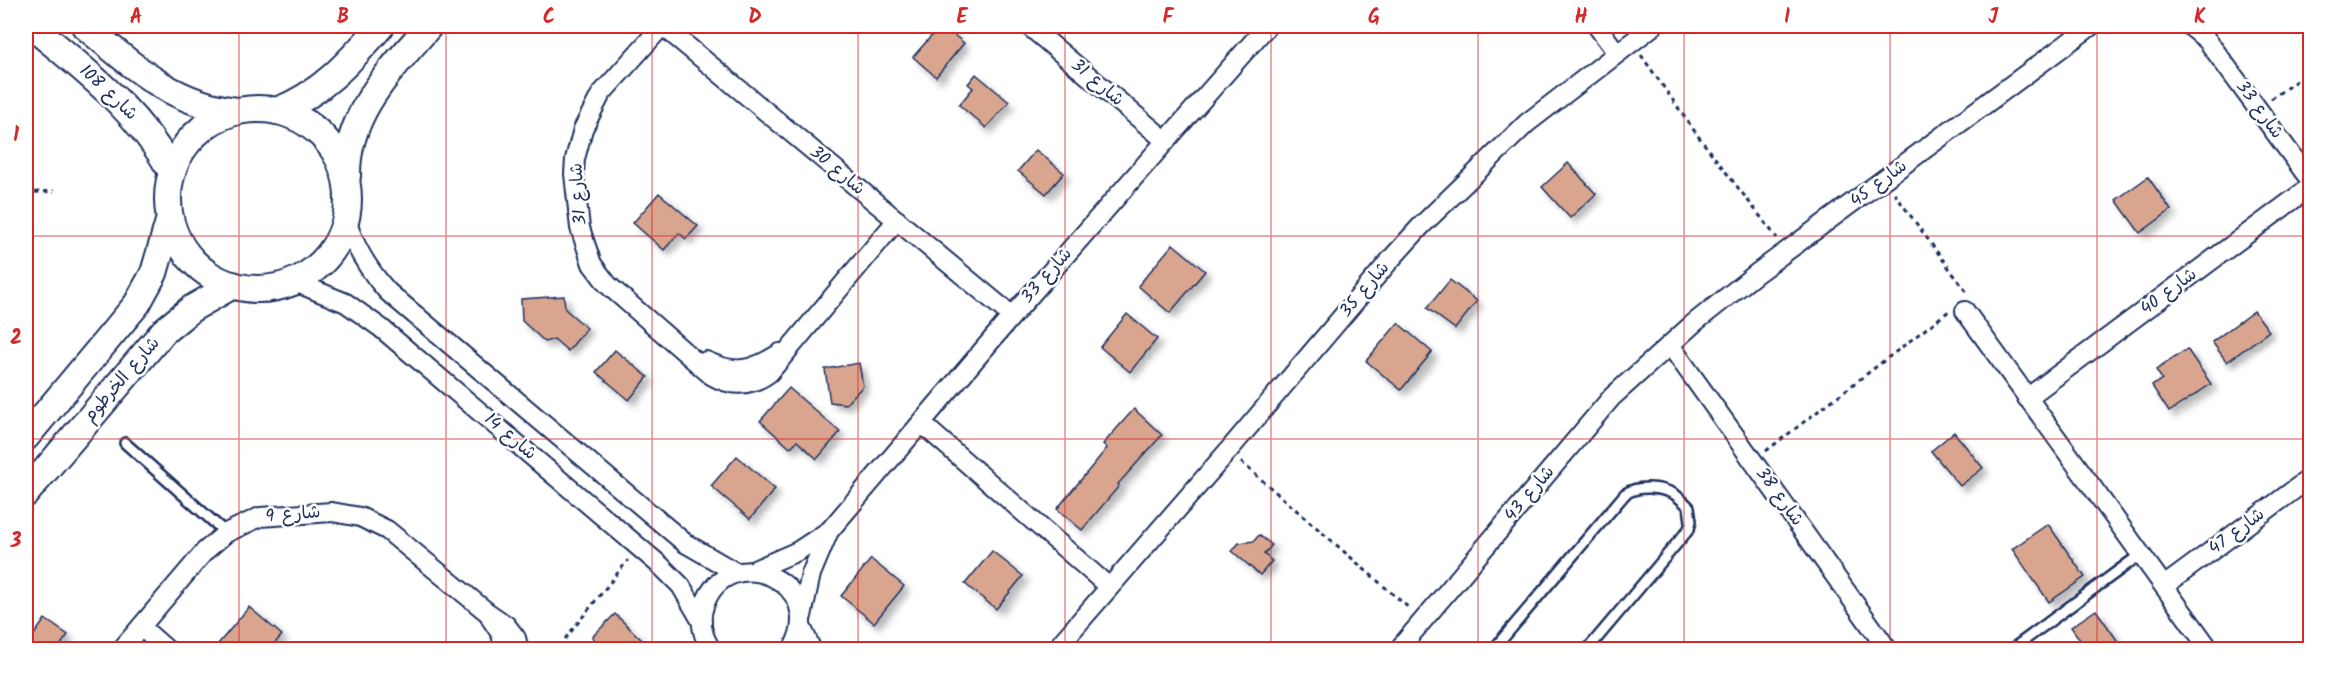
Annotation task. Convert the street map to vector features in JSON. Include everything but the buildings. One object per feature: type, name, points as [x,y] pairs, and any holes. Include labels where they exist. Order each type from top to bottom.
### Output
[{"type":"main road","name":"شارع 108","points":[[32,26],[121,102],[151,137],[172,172]]},
{"type":"main road","name":"شارع 108","points":[[85,26],[156,84],[193,101],[238,111]]},
{"type":"main road","points":[[277,111],[306,96],[334,77],[381,26]]},
{"type":"main road","points":[[347,179],[340,160],[328,142],[314,128],[296,117],[277,111],[257,109],[238,111],[216,119],[197,132],[182,150],[172,172],[168,195],[170,218],[176,236],[186,253],[215,278],[233,285],[254,289],[275,288],[295,282],[313,272],[328,257],[339,240],[346,220],[349,200],[347,158],[351,137],[366,103],[429,26]]},
{"type":"main road","name":"شارع الخرطوم","points":[[26,437],[137,304],[154,273],[170,218]]},
{"type":"main road","name":"شارع الخرطوم","points":[[26,493],[164,331],[191,309],[233,285]]},
{"type":"street","name":"شارع 30","points":[[662,26],[1012,316]]},
{"type":"street","name":"شارع 31","points":[[662,26],[594,105],[578,144],[574,174],[580,228],[592,264],[608,285],[683,349],[716,366],[732,370],[748,369],[782,352],[793,343],[897,220]]},
{"type":"street","name":"شارع 31","points":[[1029,26],[1166,141]]},
{"type":"street","name":"شارع 33","points":[[701,650],[703,609],[708,597],[725,578],[798,551],[830,530],[1012,316],[1267,26]]},
{"type":"street","points":[[1597,26],[1617,53]]},
{"type":"street","name":"شارع 35","points":[[1062,642],[1421,226],[1527,123],[1653,26]]},
{"type":"street","name":"شارع 45","points":[[1670,345],[1719,302],[2091,26]]},
{"type":"street","name":"شارع 33","points":[[2190,26],[2204,33],[2310,180]]},
{"type":"street","name":"شارع 40","points":[[2027,398],[2310,187]]},
{"type":"street","name":"شارع 14","points":[[346,220],[366,264],[388,292],[685,543],[744,572],[766,573],[785,585],[798,602],[801,621]]},
{"type":"street","name":"شارع 14","points":[[295,282],[346,303],[381,328],[639,547],[681,586],[712,650]]},
{"type":"street","points":[[1957,311],[2027,398],[2210,650]]},
{"type":"street","name":"شارع 38","points":[[1670,345],[1888,650]]},
{"type":"street","name":"شارع 43","points":[[1398,650],[1592,420],[1638,372],[1670,345]]},
{"type":"street","points":[[921,423],[1109,587]]},
{"type":"street","name":"شارع 47","points":[[2164,586],[2310,478]]},
{"type":"street","name":"شارع 9","points":[[121,650],[205,551],[226,534],[260,517],[332,512],[360,517],[387,530],[512,631],[519,650]]},
{"type":"street","name":"شارع 33","points":[[792,650],[798,640],[812,574],[830,530]]},
{"type":"street","name":"شارع 9","points":[[487,612],[501,634],[505,650]]},
{"type":"street","points":[[801,621],[812,650]]},
{"type":"street","points":[[141,627],[167,650]]},
{"type":"lane","points":[[125,443],[226,534]]},
{"type":"lane","points":[[1493,650],[1618,500],[1630,490],[1638,488],[1674,494],[1689,507],[1691,514],[1689,528],[1587,650]]},
{"type":"lane","points":[[2011,650],[2141,554]]},
{"type":"path","points":[[1632,42],[1698,136],[1788,251]]},
{"type":"path","points":[[2258,108],[2310,71]]},
{"type":"path","points":[[1753,461],[1969,301],[1965,289],[1885,179]]},
{"type":"path","points":[[26,193],[54,191]]},
{"type":"path","points":[[1228,451],[1423,620]]},
{"type":"path","points":[[565,639],[639,547]]}]
